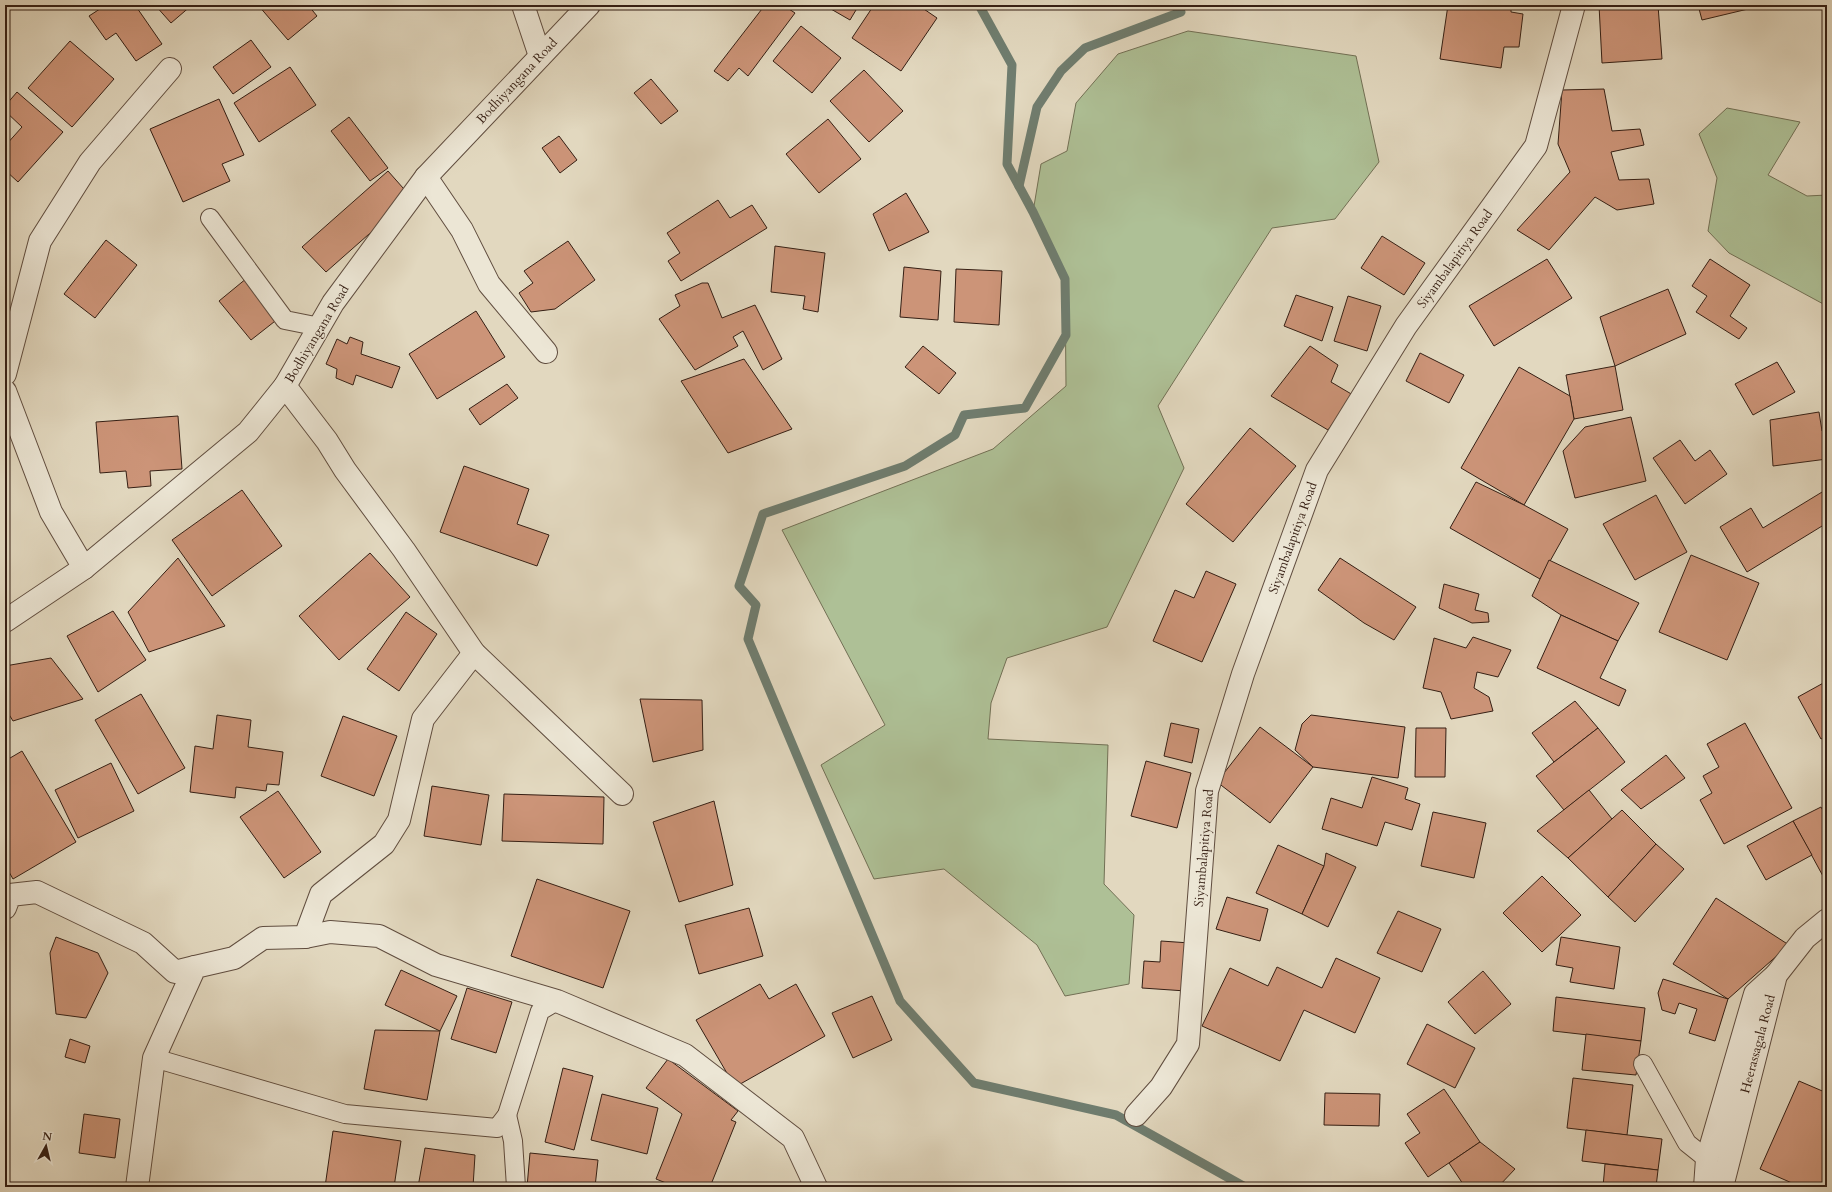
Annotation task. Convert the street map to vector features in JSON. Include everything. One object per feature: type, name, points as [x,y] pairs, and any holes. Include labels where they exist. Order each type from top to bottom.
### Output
[{"type":"street","points":[[523,5],[540,56]]},
{"type":"street","name":"Bodhiyangana Road","points":[[5,621],[84,568],[248,432],[285,386],[333,303],[426,177],[589,5]]},
{"type":"street","name":"Siyambalapitiya Road","points":[[1136,1115],[1161,1087],[1188,1044],[1207,791],[1243,674],[1317,470],[1406,326],[1536,146],[1574,5]]},
{"type":"street","points":[[5,374],[40,241],[90,162],[170,69]]},
{"type":"street","points":[[426,177],[462,230],[489,284],[546,352]]},
{"type":"street","points":[[285,386],[327,441],[345,470],[404,550],[474,653],[622,794]]},
{"type":"street","points":[[5,391],[51,512],[84,568]]},
{"type":"street","points":[[305,937],[321,894],[384,844],[399,820],[423,719],[474,653]]},
{"type":"street","points":[[5,908],[10,895],[37,892],[143,943],[175,972],[234,958],[263,938],[305,937],[330,932],[380,936],[436,965],[557,1001],[685,1055],[793,1138],[816,1187]]},
{"type":"street","name":"Heerassagala Road","points":[[1722,1187],[1776,975],[1805,938],[1827,920]]},
{"type":"street","points":[[137,1187],[154,1058],[195,967]]},
{"type":"street","points":[[1705,1187],[1707,1159],[1755,994],[1776,975]]},
{"type":"lane","points":[[210,218],[285,320],[320,327]]},
{"type":"lane","points":[[154,1058],[344,1114],[497,1128],[507,1115],[540,1011],[557,1001]]},
{"type":"lane","points":[[1643,1064],[1687,1143],[1707,1159]]},
{"type":"lane","points":[[507,1115],[513,1142],[516,1187]]},
{"type":"green space","points":[[1188,31],[1356,56],[1379,162],[1335,219],[1272,228],[1158,406],[1184,468],[1107,627],[1007,658],[991,703],[988,739],[1108,745],[1104,884],[1134,915],[1129,984],[1065,996],[1037,945],[944,869],[874,879],[821,765],[885,725],[782,530],[993,449],[1066,386],[1065,279],[1033,212],[1041,164],[1067,151],[1076,103],[1118,54]]},
{"type":"green space","points":[[1727,108],[1800,122],[1768,175],[1807,196],[1827,195],[1827,306],[1729,253],[1708,231],[1717,178],[1699,134]]},
{"type":"building","points":[[106,5],[135,5],[162,44],[136,61],[116,33],[106,40],[89,16]]},
{"type":"building","points":[[155,5],[192,5],[171,23]]},
{"type":"building","points":[[258,5],[308,5],[317,16],[288,40]]},
{"type":"building","points":[[765,5],[783,5],[795,13],[748,76],[739,68],[728,81],[714,71]]},
{"type":"building","points":[[824,5],[859,5],[850,20]]},
{"type":"building","points":[[874,5],[918,5],[937,18],[901,71],[852,38]]},
{"type":"building","points":[[1448,5],[1511,5],[1511,12],[1523,14],[1519,47],[1504,47],[1501,68],[1440,59]]},
{"type":"building","points":[[1599,5],[1658,5],[1662,59],[1602,63]]},
{"type":"building","points":[[1698,5],[1747,5],[1748,9],[1702,20]]},
{"type":"building","points":[[801,26],[841,58],[812,93],[773,61]]},
{"type":"building","points":[[251,40],[271,67],[233,94],[213,67]]},
{"type":"building","points":[[70,41],[114,79],[72,127],[28,88]]},
{"type":"building","points":[[290,67],[316,105],[259,142],[234,103]]},
{"type":"building","points":[[864,70],[903,111],[869,142],[830,101]]},
{"type":"building","points":[[651,79],[678,111],[661,124],[634,93]]},
{"type":"building","points":[[1604,89],[1612,131],[1640,129],[1644,145],[1611,152],[1619,180],[1649,179],[1654,204],[1617,210],[1595,197],[1549,250],[1517,230],[1570,172],[1558,144],[1562,90]]},
{"type":"building","points":[[17,92],[63,132],[18,182],[5,170],[5,146],[22,127],[5,111],[5,106]]},
{"type":"building","points":[[219,99],[244,155],[222,164],[230,181],[183,202],[150,129]]},
{"type":"building","points":[[349,117],[388,168],[370,181],[331,131]]},
{"type":"building","points":[[828,119],[861,159],[819,193],[786,154]]},
{"type":"building","points":[[559,136],[577,160],[560,173],[542,148]]},
{"type":"building","points":[[388,171],[411,197],[326,272],[302,247]]},
{"type":"building","points":[[906,193],[929,232],[889,251],[873,214]]},
{"type":"building","points":[[718,200],[730,218],[752,205],[767,228],[681,281],[668,261],[680,253],[667,233]]},
{"type":"building","points":[[1382,236],[1425,263],[1404,295],[1361,268]]},
{"type":"building","points":[[106,240],[137,265],[95,318],[64,294]]},
{"type":"building","points":[[568,241],[595,280],[555,309],[531,312],[519,293],[533,283],[524,271]]},
{"type":"building","points":[[775,246],[825,253],[818,312],[803,309],[805,296],[771,292]]},
{"type":"building","points":[[1547,259],[1572,298],[1494,346],[1469,306]]},
{"type":"building","points":[[1710,259],[1750,285],[1730,316],[1747,328],[1739,339],[1696,312],[1707,296],[1692,286]]},
{"type":"building","points":[[904,267],[941,271],[938,320],[900,317]]},
{"type":"building","points":[[956,269],[1002,271],[999,325],[954,322]]},
{"type":"building","points":[[247,278],[279,318],[251,340],[219,301]]},
{"type":"building","points":[[702,283],[708,283],[722,318],[755,305],[782,359],[763,370],[743,331],[733,337],[738,346],[695,370],[659,319],[680,306],[675,295]]},
{"type":"building","points":[[1668,289],[1686,334],[1615,366],[1600,317]]},
{"type":"building","points":[[1296,295],[1333,307],[1322,341],[1284,326]]},
{"type":"building","points":[[1348,296],[1381,306],[1367,351],[1334,341]]},
{"type":"building","points":[[476,311],[505,357],[437,399],[409,354]]},
{"type":"building","points":[[350,337],[363,342],[361,354],[400,367],[392,388],[356,375],[353,385],[336,378],[337,369],[326,364],[337,339],[347,344]]},
{"type":"building","points":[[923,346],[956,373],[939,394],[905,367]]},
{"type":"building","points":[[1310,346],[1338,365],[1331,382],[1353,395],[1328,430],[1271,396]]},
{"type":"building","points":[[1420,353],[1464,375],[1449,403],[1406,381]]},
{"type":"building","points":[[744,359],[792,429],[728,453],[681,381]]},
{"type":"building","points":[[1777,362],[1795,392],[1753,415],[1735,384]]},
{"type":"building","points":[[1615,366],[1623,410],[1574,419],[1566,375]]},
{"type":"building","points":[[1519,367],[1570,396],[1574,419],[1524,505],[1461,468]]},
{"type":"building","points":[[507,384],[518,398],[480,425],[469,409]]},
{"type":"building","points":[[1819,412],[1822,431],[1827,432],[1827,459],[1773,466],[1770,420]]},
{"type":"building","points":[[178,416],[182,469],[150,471],[151,486],[128,488],[126,471],[100,473],[96,422]]},
{"type":"building","points":[[1631,417],[1646,481],[1575,498],[1563,451],[1585,427]]},
{"type":"building","points":[[1250,428],[1296,466],[1233,542],[1186,504]]},
{"type":"building","points":[[1680,440],[1695,461],[1710,450],[1727,474],[1685,504],[1653,458]]},
{"type":"building","points":[[464,466],[529,489],[517,524],[549,535],[537,566],[440,532]]},
{"type":"building","points":[[1476,482],[1524,505],[1568,529],[1540,579],[1450,528]]},
{"type":"building","points":[[1827,489],[1827,523],[1747,572],[1720,527],[1751,508],[1763,528]]},
{"type":"building","points":[[242,490],[282,546],[212,596],[172,540]]},
{"type":"building","points":[[1656,495],[1687,552],[1635,580],[1603,524]]},
{"type":"building","points":[[370,553],[410,597],[339,660],[299,616]]},
{"type":"building","points":[[1691,555],[1759,583],[1727,660],[1659,632]]},
{"type":"building","points":[[178,558],[225,626],[149,652],[128,612]]},
{"type":"building","points":[[1340,558],[1416,607],[1394,640],[1364,623],[1318,590]]},
{"type":"building","points":[[1549,560],[1639,603],[1618,641],[1561,615],[1532,596]]},
{"type":"building","points":[[1206,571],[1236,584],[1202,662],[1153,641],[1175,590],[1194,598]]},
{"type":"building","points":[[1444,584],[1479,594],[1475,610],[1488,613],[1489,622],[1472,623],[1439,608]]},
{"type":"building","points":[[113,611],[146,660],[98,692],[67,636]]},
{"type":"building","points":[[406,612],[437,634],[399,691],[367,669]]},
{"type":"building","points":[[1561,615],[1618,641],[1600,678],[1626,690],[1619,706],[1537,668]]},
{"type":"building","points":[[1473,637],[1511,650],[1498,677],[1477,672],[1474,688],[1489,697],[1493,711],[1451,719],[1441,692],[1423,688],[1434,638],[1466,648]]},
{"type":"building","points":[[51,658],[83,699],[13,721],[5,708],[5,666]]},
{"type":"building","points":[[1827,681],[1827,736],[1821,739],[1798,697]]},
{"type":"building","points":[[141,694],[185,768],[138,794],[95,720]]},
{"type":"building","points":[[640,699],[702,700],[703,750],[653,762]]},
{"type":"building","points":[[1575,701],[1598,728],[1554,762],[1532,733]]},
{"type":"building","points":[[217,715],[251,720],[248,747],[283,752],[279,785],[267,784],[266,791],[236,787],[235,798],[190,792],[195,746],[213,749]]},
{"type":"building","points":[[1311,715],[1405,727],[1398,778],[1313,767],[1295,750],[1302,724]]},
{"type":"building","points":[[343,716],[397,736],[374,796],[321,776]]},
{"type":"building","points":[[1171,723],[1199,729],[1192,763],[1164,756]]},
{"type":"building","points":[[1745,723],[1792,808],[1724,844],[1700,800],[1712,793],[1703,776],[1719,767],[1707,744]]},
{"type":"building","points":[[1260,727],[1313,767],[1270,823],[1217,782]]},
{"type":"building","points":[[1416,728],[1446,728],[1445,777],[1415,777]]},
{"type":"building","points":[[1598,728],[1625,762],[1564,810],[1536,776]]},
{"type":"building","points":[[22,751],[76,842],[13,879],[5,865],[5,761]]},
{"type":"building","points":[[1666,755],[1685,778],[1641,809],[1621,790]]},
{"type":"building","points":[[1146,761],[1191,773],[1177,828],[1131,816]]},
{"type":"building","points":[[111,763],[134,811],[78,838],[55,790]]},
{"type":"building","points":[[1372,777],[1408,788],[1405,799],[1420,804],[1412,830],[1385,822],[1377,846],[1322,829],[1331,798],[1362,808]]},
{"type":"building","points":[[432,786],[489,795],[481,845],[424,836]]},
{"type":"building","points":[[1589,790],[1612,819],[1568,858],[1537,831]]},
{"type":"building","points":[[278,791],[321,852],[284,878],[240,817]]},
{"type":"building","points":[[504,794],[604,797],[603,844],[502,841]]},
{"type":"building","points":[[714,801],[733,885],[679,902],[653,822]]},
{"type":"building","points":[[1821,807],[1827,818],[1827,876],[1824,878],[1793,821]]},
{"type":"building","points":[[1622,810],[1656,844],[1608,897],[1568,858]]},
{"type":"building","points":[[1433,812],[1486,823],[1474,878],[1421,866]]},
{"type":"building","points":[[1793,821],[1812,855],[1766,880],[1747,846]]},
{"type":"building","points":[[1656,844],[1684,869],[1635,922],[1608,897]]},
{"type":"building","points":[[1278,845],[1324,866],[1302,914],[1256,893]]},
{"type":"building","points":[[1326,853],[1356,867],[1328,927],[1302,914],[1324,866]]},
{"type":"building","points":[[1542,876],[1581,915],[1542,952],[1503,913]]},
{"type":"building","points":[[537,879],[630,911],[603,988],[511,956]]},
{"type":"building","points":[[1227,897],[1268,909],[1260,941],[1216,929]]},
{"type":"building","points":[[1716,898],[1789,945],[1728,999],[1673,964]]},
{"type":"building","points":[[749,908],[763,956],[699,974],[685,925]]},
{"type":"building","points":[[1398,911],[1441,929],[1422,972],[1377,953]]},
{"type":"building","points":[[56,937],[98,953],[108,973],[86,1018],[56,1014],[50,953]]},
{"type":"building","points":[[1561,937],[1620,947],[1614,989],[1570,982],[1573,968],[1556,965]]},
{"type":"building","points":[[1161,941],[1190,943],[1186,991],[1142,988],[1144,961],[1160,962]]},
{"type":"building","points":[[1336,958],[1380,978],[1355,1033],[1304,1010],[1280,1061],[1202,1026],[1230,968],[1268,986],[1277,967],[1322,988]]},
{"type":"building","points":[[401,970],[457,996],[440,1031],[385,1005]]},
{"type":"building","points":[[1483,971],[1511,1004],[1475,1034],[1448,1002]]},
{"type":"building","points":[[1663,979],[1728,999],[1715,1041],[1689,1033],[1697,1009],[1679,1003],[1675,1014],[1662,1010],[1658,993]]},
{"type":"building","points":[[760,984],[769,999],[796,984],[825,1036],[735,1087],[696,1020]]},
{"type":"building","points":[[467,988],[512,1002],[496,1053],[451,1039]]},
{"type":"building","points":[[872,996],[892,1040],[853,1058],[832,1013]]},
{"type":"building","points":[[1556,997],[1645,1008],[1641,1041],[1553,1031]]},
{"type":"building","points":[[1427,1024],[1475,1048],[1455,1088],[1407,1064]]},
{"type":"building","points":[[375,1030],[440,1031],[427,1100],[364,1089]]},
{"type":"building","points":[[1586,1034],[1641,1041],[1636,1075],[1582,1070]]},
{"type":"building","points":[[70,1039],[90,1046],[85,1063],[65,1057]]},
{"type":"building","points":[[668,1059],[738,1111],[731,1120],[736,1122],[710,1187],[676,1187],[656,1179],[682,1114],[646,1088]]},
{"type":"building","points":[[563,1068],[593,1076],[574,1150],[545,1142]]},
{"type":"building","points":[[1573,1078],[1633,1085],[1627,1135],[1567,1128]]},
{"type":"building","points":[[1799,1081],[1827,1093],[1827,1177],[1822,1187],[1801,1187],[1760,1169]]},
{"type":"building","points":[[1444,1089],[1480,1142],[1428,1177],[1405,1143],[1420,1133],[1407,1114]]},
{"type":"building","points":[[1325,1093],[1380,1094],[1379,1126],[1324,1125]]},
{"type":"building","points":[[602,1094],[658,1108],[647,1154],[591,1140]]},
{"type":"building","points":[[84,1114],[120,1119],[115,1158],[79,1153]]},
{"type":"building","points":[[1586,1130],[1662,1139],[1658,1170],[1582,1161]]},
{"type":"building","points":[[333,1131],[401,1141],[394,1187],[325,1187]]},
{"type":"building","points":[[1480,1142],[1515,1169],[1498,1187],[1465,1187],[1449,1163]]},
{"type":"building","points":[[425,1148],[475,1155],[473,1187],[418,1187]]},
{"type":"building","points":[[530,1153],[598,1160],[595,1187],[527,1187]]},
{"type":"building","points":[[1605,1164],[1658,1170],[1656,1187],[1603,1187]]},
{"type":"waterway","points":[[979,5],[1012,65],[1007,164],[1033,212],[1065,279],[1066,335],[1025,408],[964,415],[955,435],[905,466],[763,514],[739,586],[756,605],[748,639],[900,1001],[974,1083],[1116,1115],[1245,1187]]},
{"type":"waterway","points":[[1019,186],[1037,107],[1061,71],[1085,48],[1181,12]]}]
